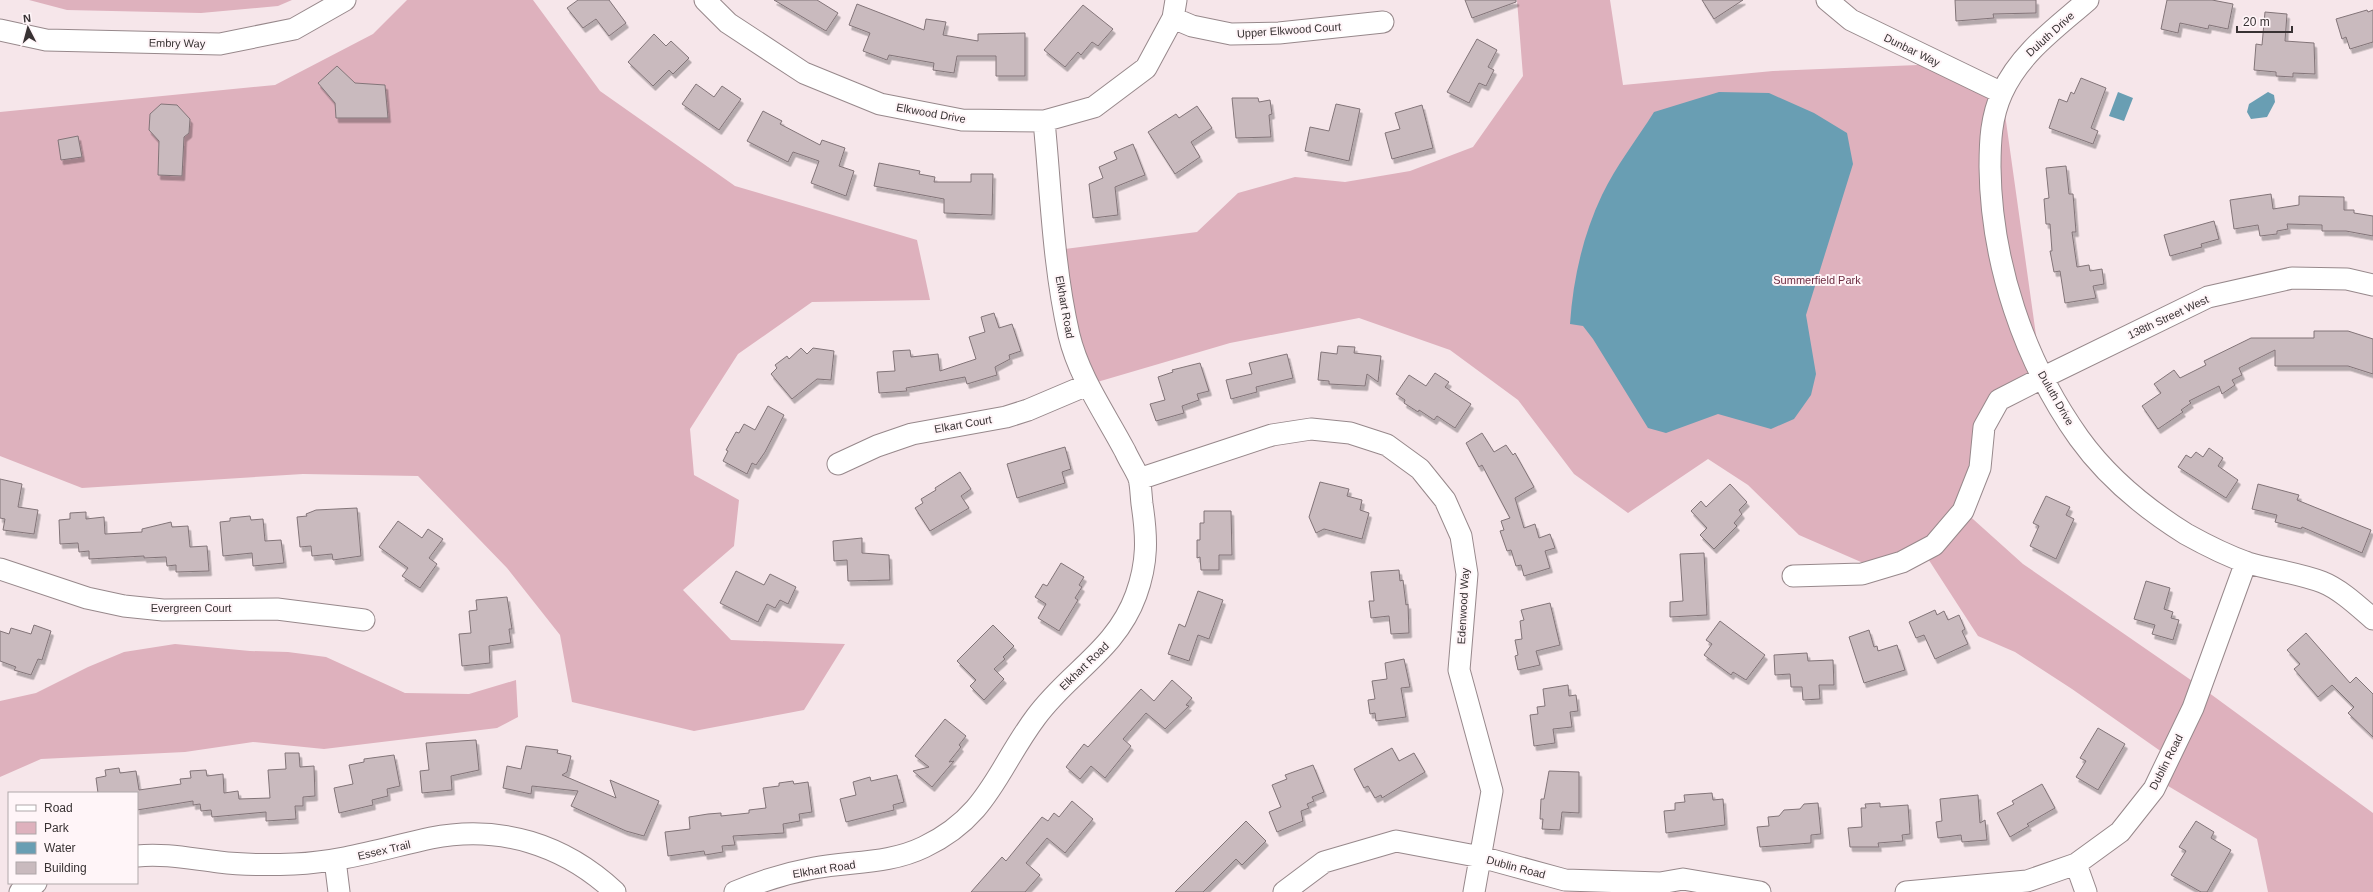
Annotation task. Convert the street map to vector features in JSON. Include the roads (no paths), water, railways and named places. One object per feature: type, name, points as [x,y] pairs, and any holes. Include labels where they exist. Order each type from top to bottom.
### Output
[{"type":"street","name":"Embry Way","points":[[0,30],[46,40],[220,44],[294,29],[346,0]]},
{"type":"street","name":"Elkwood Drive","points":[[705,0],[728,23],[804,73],[880,104],[962,120],[1044,121],[1094,107],[1146,68],[1175,9]]},
{"type":"street","name":"Dunbar Way","points":[[1827,0],[1851,20],[2002,92]]},
{"type":"street","name":"Duluth Drive","points":[[2088,0],[2026,54],[2002,92],[1990,132],[1990,190],[1999,258],[2015,309],[2042,378],[2080,439],[2128,493],[2187,534],[2246,562],[2323,582],[2357,605],[2373,619]]},
{"type":"street","name":"Upper Elkwood Court","points":[[1175,9],[1192,26],[1231,34],[1279,33],[1383,22]]},
{"type":"street","name":"Elkhart Road","points":[[735,892],[772,878],[816,868],[882,861],[905,856],[926,846],[964,821],[994,786],[1037,715],[1057,692],[1107,646],[1128,613],[1142,577],[1147,539],[1139,479],[1113,428],[1087,385],[1070,338],[1061,291],[1044,121]]},
{"type":"street","name":"138th Street West","points":[[1793,576],[1862,574],[1902,562],[1934,546],[1963,511],[1980,468],[1984,427],[1999,400],[2042,378],[2208,296],[2292,278],[2347,279],[2373,285]]},
{"type":"street","name":"Elkart Court","points":[[838,464],[877,446],[912,434],[947,426],[1006,417],[1028,410],[1087,385]]},
{"type":"street","name":"Edenwood Way","points":[[1139,479],[1272,436],[1311,429],[1350,432],[1386,445],[1420,469],[1445,500],[1461,536],[1467,574],[1459,670],[1492,791],[1474,892]]},
{"type":"street","name":"Dublin Road","points":[[1906,892],[2027,881],[2076,864],[2120,832],[2154,789],[2193,708],[2246,562]]},
{"type":"street","name":"Evergreen Court","points":[[0,569],[87,598],[124,606],[163,610],[277,609],[364,620]]},
{"type":"street","name":"Essex Trail","points":[[138,856],[256,864],[295,864],[335,860],[377,853],[431,838],[455,835],[489,834],[539,844],[558,851],[590,870],[615,892]]},
{"type":"street","name":"Dublin Road","points":[[1284,892],[1324,862],[1396,841],[1481,857],[1565,880],[1660,882],[1683,879],[1760,892]]},
{"type":"street","points":[[335,860],[339,892]]},
{"type":"street","points":[[2076,864],[2086,892]]},
{"type":"street","points":[[20,892],[34,884]]},
{"type":"water","points":[[1719,92],[1769,93],[1814,113],[1847,133],[1853,164],[1806,315],[1816,374],[1811,395],[1794,419],[1771,429],[1718,414],[1666,433],[1648,428],[1593,339],[1583,326],[1570,324],[1576,274],[1589,226],[1602,195],[1620,163],[1654,112]]},
{"type":"water","points":[[2118,92],[2133,98],[2124,121],[2109,116]]},
{"type":"water","points":[[2268,92],[2274,95],[2275,102],[2267,117],[2251,119],[2247,112],[2249,104]]},
{"type":"park label","name":"Summerfield Park","points":[[1817,280]]}]
